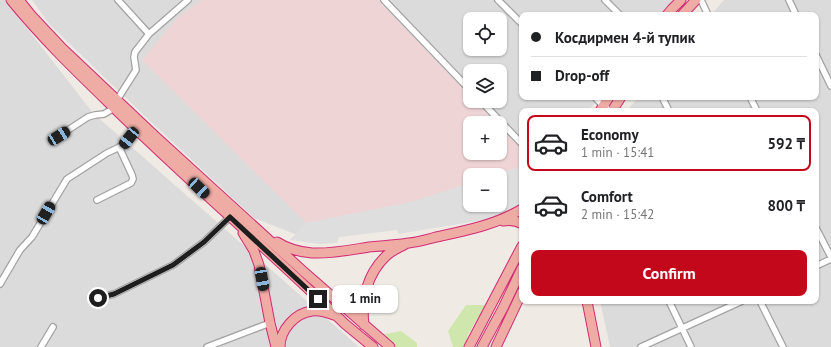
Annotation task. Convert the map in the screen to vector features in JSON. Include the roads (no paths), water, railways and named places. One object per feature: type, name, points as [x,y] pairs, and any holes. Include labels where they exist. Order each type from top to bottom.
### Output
[{"type":"highway","points":[[11,0],[57,53],[390,347]]},
{"type":"highway","points":[[19,0],[31,15],[116,104],[136,130],[337,316],[373,347]]},
{"type":"highway","points":[[670,12],[681,0]]},
{"type":"highway","points":[[685,12],[696,0]]},
{"type":"highway","points":[[609,108],[618,100]]},
{"type":"highway","points":[[250,222],[285,247],[296,251],[326,253],[409,243],[496,222],[519,211]]},
{"type":"highway","points":[[234,220],[254,251],[259,265],[276,347]]},
{"type":"highway","points":[[496,222],[511,220],[519,222]]},
{"type":"highway","points":[[364,325],[363,308],[365,293],[376,268],[386,256],[409,243]]},
{"type":"highway","points":[[469,347],[519,252]]},
{"type":"highway","points":[[482,347],[519,274]]},
{"type":"highway","points":[[496,347],[519,298]]},
{"type":"highway","points":[[588,304],[596,347]]},
{"type":"highway","points":[[280,347],[284,330],[300,315],[310,311],[323,311],[337,316]]},
{"type":"street","points":[[118,0],[149,34]]},
{"type":"street","points":[[59,136],[88,117],[104,114],[116,104],[136,70],[134,57],[135,52],[149,34],[188,0]]},
{"type":"street","points":[[384,0],[463,83]]},
{"type":"street","points":[[498,0],[519,21]]},
{"type":"street","points":[[605,0],[617,12]]},
{"type":"street","points":[[701,0],[707,12]]},
{"type":"street","points":[[789,0],[795,12]]},
{"type":"street","points":[[819,61],[831,86]]},
{"type":"street","points":[[597,100],[605,108]]},
{"type":"street","points":[[488,108],[519,141]]},
{"type":"street","points":[[0,284],[20,250],[32,237],[67,179],[107,153],[124,145],[136,130]]},
{"type":"street","points":[[97,200],[131,182],[133,179],[119,147]]},
{"type":"street","points":[[98,298],[114,294],[173,265],[234,220]]},
{"type":"street","points":[[819,234],[831,258],[819,264]]},
{"type":"street","points":[[670,304],[691,347]]},
{"type":"street","points":[[641,347],[735,304]]},
{"type":"street","points":[[762,304],[783,347]]},
{"type":"street","points":[[207,347],[270,323]]},
{"type":"street","points":[[41,347],[53,327]]}]
